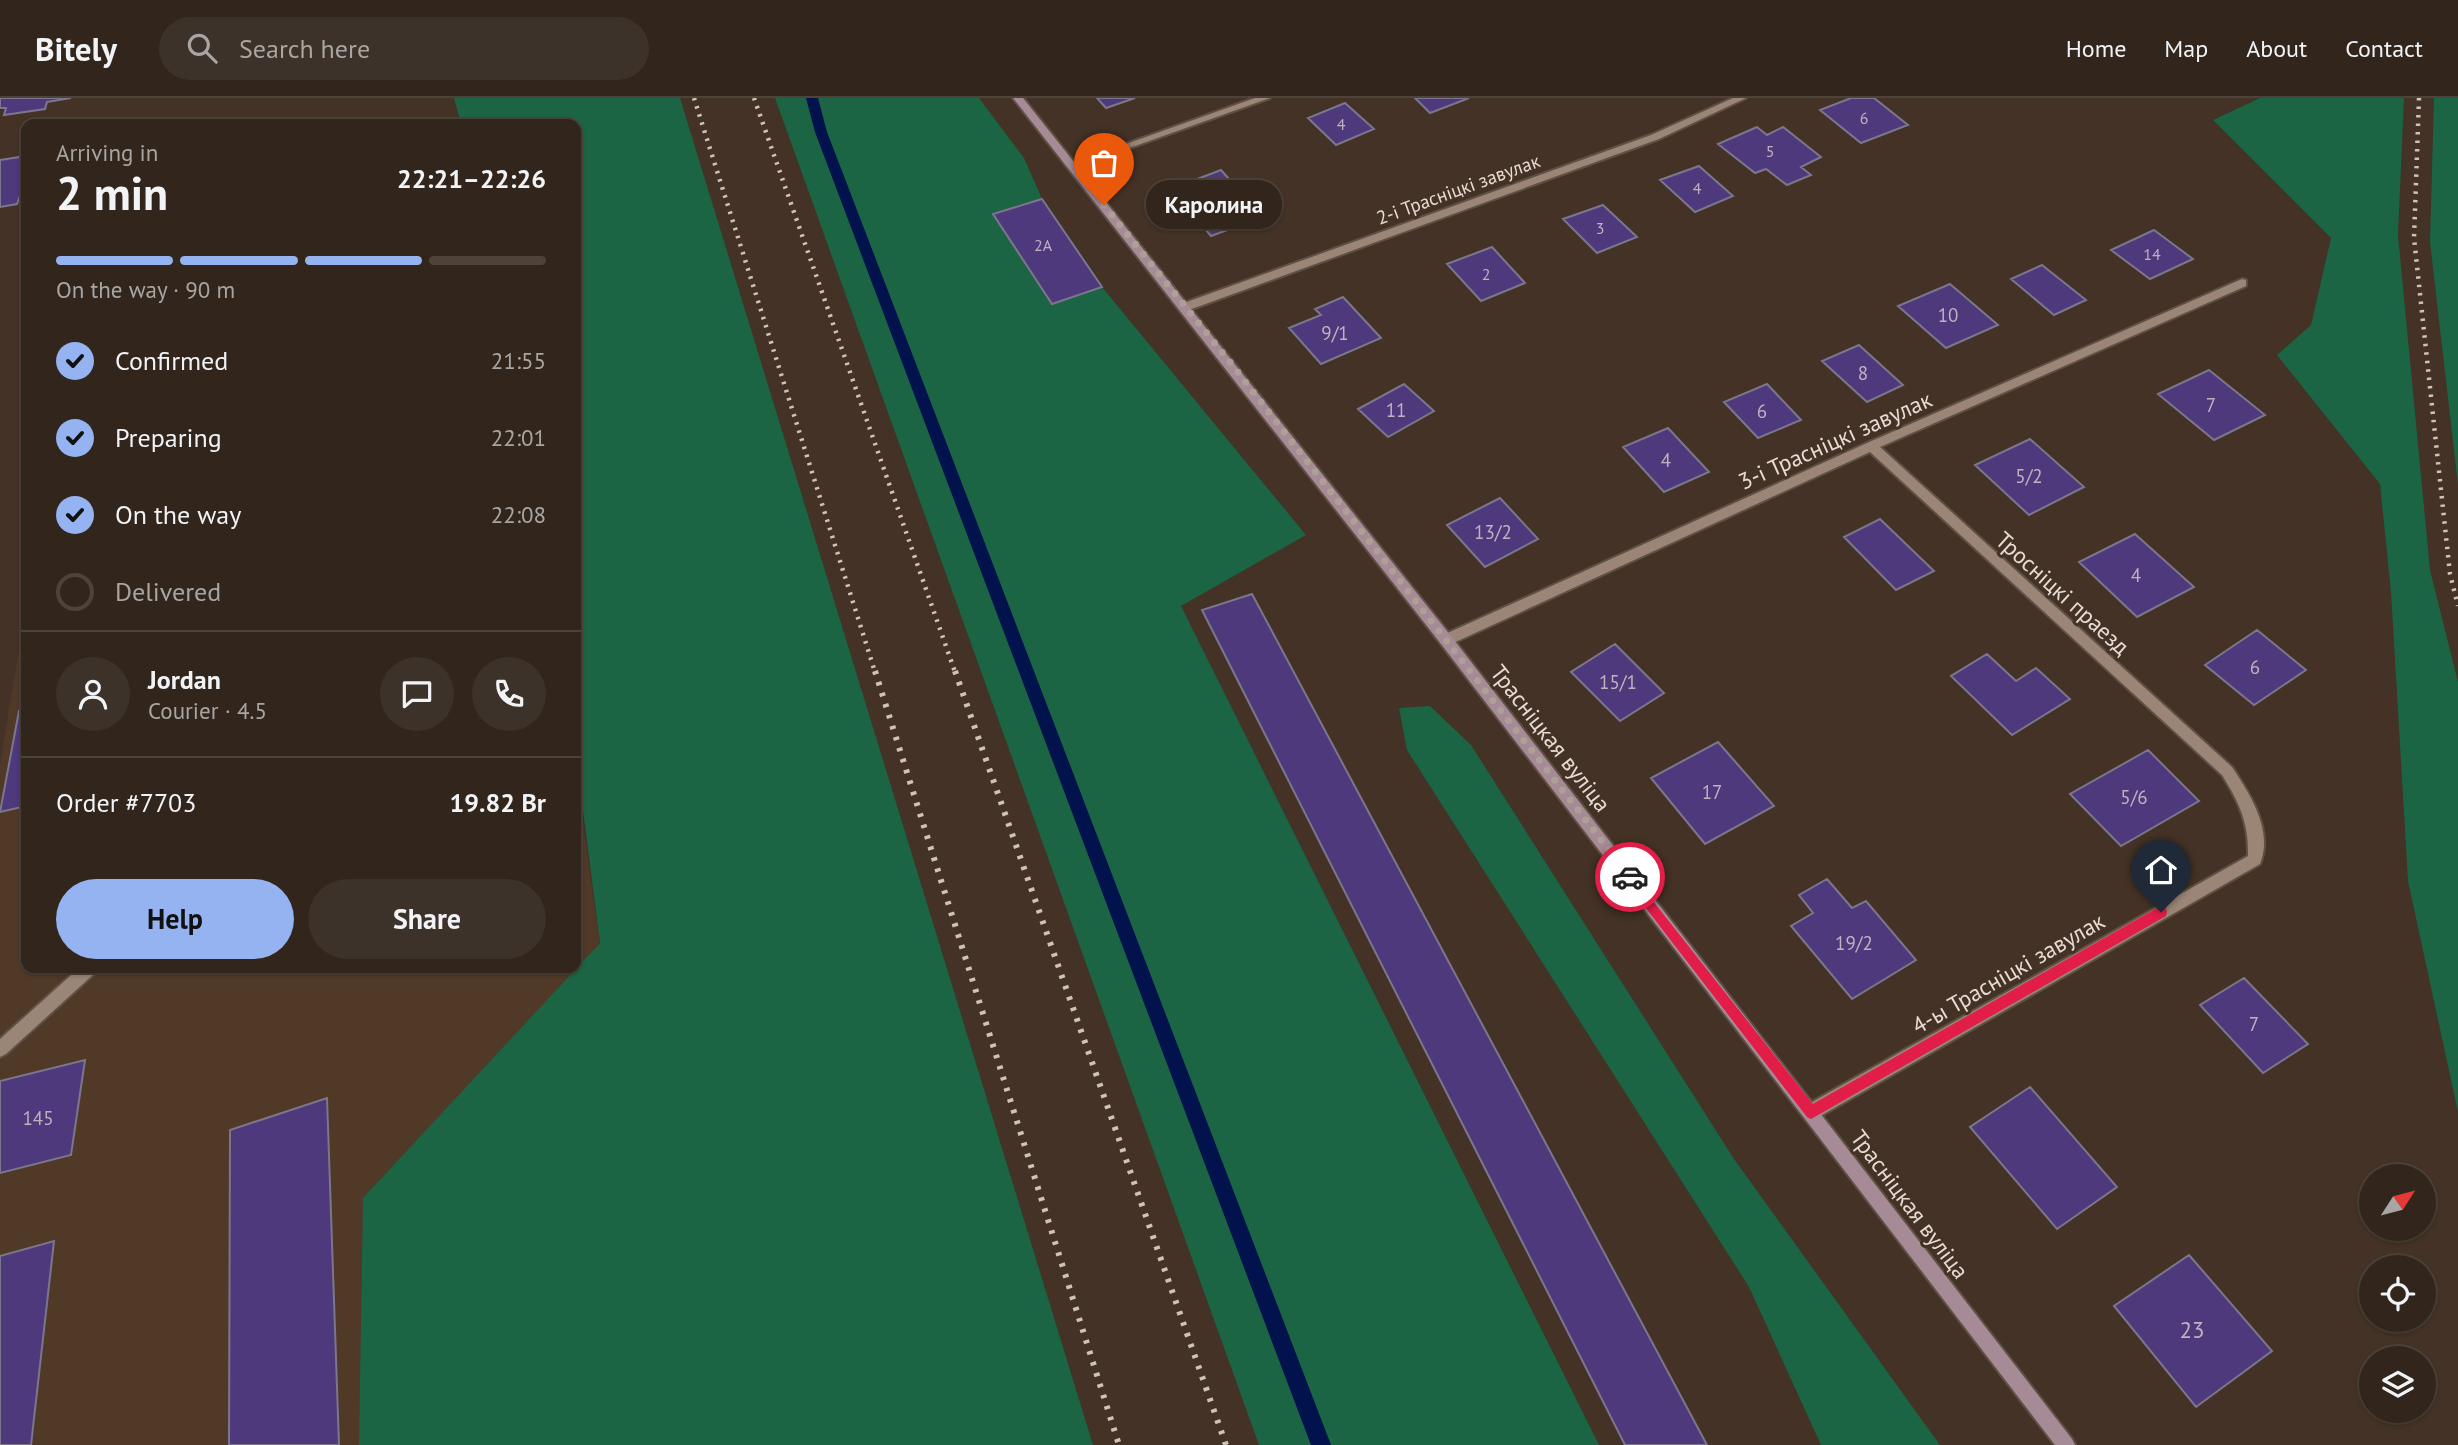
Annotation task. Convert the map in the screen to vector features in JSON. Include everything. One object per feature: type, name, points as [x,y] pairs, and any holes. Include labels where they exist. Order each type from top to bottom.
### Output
[{"type":"street","name":"Трасніцкая вуліца","points":[[1018,98],[1446,640],[2066,1445]]},
{"type":"street","points":[[1072,165],[1265,98]]},
{"type":"street","name":"2-і Трасніцкі завулак","points":[[1185,307],[1655,137],[1723,101],[1741,98]]},
{"type":"street","name":"3-і Трасніцкі завулак","points":[[1446,640],[1871,446],[2242,283]]},
{"type":"street","name":"Тросніцкі праезд","points":[[1871,446],[2227,771]]},
{"type":"street","name":"4-ы Трасніцкі завулак","points":[[1811,1112],[2255,859],[2257,831],[2248,804],[2227,771]]},
{"type":"street","points":[[0,1049],[84,973]]},
{"type":"shaded area","points":[[21,637],[21,973],[581,973],[581,807],[668,1445],[0,1445],[0,764]]},
{"type":"green space","points":[[454,98],[680,98],[1093,1445],[359,1445],[363,1198],[572,973],[581,973],[581,963],[600,943],[581,795],[581,119],[460,119]]},
{"type":"green space","points":[[775,98],[979,98],[1024,158],[1042,199],[994,215],[1052,304],[1102,287],[1306,535],[1181,606],[1599,1445],[1259,1445]]},
{"type":"green space","points":[[2260,98],[2404,98],[2398,235],[2430,570],[2458,682],[2458,1112],[2408,881],[2391,592],[2380,484],[2277,355],[2311,325],[2331,238],[2213,120]]},
{"type":"green space","points":[[2434,98],[2458,98],[2458,485],[2430,242]]},
{"type":"green space","points":[[1430,706],[1471,745],[1734,1159],[1940,1445],[1821,1445],[1749,1287],[1407,750],[1399,708]]},
{"type":"building","points":[[0,98],[71,98],[47,102],[45,109],[4,115],[6,108],[0,108]]},
{"type":"building","points":[[1097,98],[1135,98],[1106,108]]},
{"type":"building","points":[[1415,98],[1469,98],[1430,113]]},
{"type":"building","points":[[1851,98],[1874,98],[1908,125],[1861,143],[1820,110]]},
{"type":"building","points":[[1345,103],[1374,129],[1336,145],[1308,118]]},
{"type":"building","points":[[1757,127],[1767,135],[1783,127],[1821,157],[1801,167],[1811,175],[1787,185],[1766,169],[1755,173],[1718,144]]},
{"type":"building","points":[[21,157],[21,193],[17,204],[0,207],[0,160]]},
{"type":"building","points":[[1699,166],[1733,196],[1695,212],[1660,180]]},
{"type":"building","points":[[1221,170],[1263,217],[1211,236],[1171,189]]},
{"type":"building","points":[[1042,199],[1102,287],[1052,304],[993,214]]},
{"type":"building","points":[[1603,205],[1637,237],[1597,253],[1563,219]]},
{"type":"building","points":[[2154,230],[2193,259],[2150,279],[2111,250]]},
{"type":"building","points":[[1492,247],[1525,283],[1481,301],[1447,264]]},
{"type":"building","points":[[2042,265],[2086,300],[2054,315],[2011,279]]},
{"type":"building","points":[[1950,284],[1998,325],[1946,348],[1898,306]]},
{"type":"building","points":[[1343,297],[1381,338],[1321,364],[1289,328],[1321,315],[1315,309]]},
{"type":"building","points":[[1859,345],[1903,385],[1867,402],[1822,361]]},
{"type":"building","points":[[2209,370],[2265,415],[2214,440],[2158,394]]},
{"type":"building","points":[[1404,384],[1434,411],[1388,437],[1358,409]]},
{"type":"building","points":[[1767,384],[1801,420],[1758,438],[1724,402]]},
{"type":"building","points":[[1668,428],[1709,472],[1664,492],[1623,447]]},
{"type":"building","points":[[2030,439],[2084,487],[2029,515],[1975,465]]},
{"type":"building","points":[[1500,498],[1538,539],[1485,567],[1447,525]]},
{"type":"building","points":[[1880,519],[1934,571],[1896,590],[1844,537]]},
{"type":"building","points":[[2135,534],[2194,587],[2137,617],[2079,562]]},
{"type":"building","points":[[1252,594],[1707,1445],[1625,1445],[1202,610]]},
{"type":"building","points":[[2257,630],[2306,670],[2254,705],[2205,665]]},
{"type":"building","points":[[1615,644],[1664,693],[1620,721],[1571,672]]},
{"type":"building","points":[[1987,654],[2016,681],[2036,668],[2070,699],[2012,735],[1951,676]]},
{"type":"building","points":[[19,711],[21,807],[0,812]]},
{"type":"building","points":[[1718,742],[1774,806],[1705,844],[1651,778]]},
{"type":"building","points":[[2148,750],[2199,801],[2121,846],[2070,794]]},
{"type":"building","points":[[1827,879],[1852,908],[1866,901],[1916,960],[1852,999],[1791,926],[1813,913],[1799,895]]},
{"type":"building","points":[[2244,978],[2308,1044],[2263,1073],[2200,1005]]},
{"type":"building","points":[[85,1060],[71,1155],[0,1173],[0,1081]]},
{"type":"building","points":[[2030,1087],[2117,1187],[2057,1229],[1970,1127]]},
{"type":"building","points":[[327,1098],[339,1445],[229,1445],[230,1130]]},
{"type":"building","points":[[54,1241],[31,1445],[0,1445],[0,1256]]},
{"type":"building","points":[[2189,1255],[2272,1351],[2196,1407],[2114,1306]]},
{"type":"waterway","points":[[812,98],[821,132],[1321,1445]]},
{"type":"railway","points":[[694,98],[875,672]]},
{"type":"railway","points":[[754,98],[955,672]]},
{"type":"railway","points":[[2419,98],[2414,238],[2450,574],[2458,606]]},
{"type":"railway","points":[[875,671],[1119,1445]]},
{"type":"railway","points":[[955,671],[1226,1445]]},
{"type":"way so far","points":[[1104,205],[1233,366],[1630,877]]},
{"type":"place","name":"Каролина","points":[[1104,205]]},
{"type":"route","points":[[1630,877],[1811,1112],[2161,912]]}]
